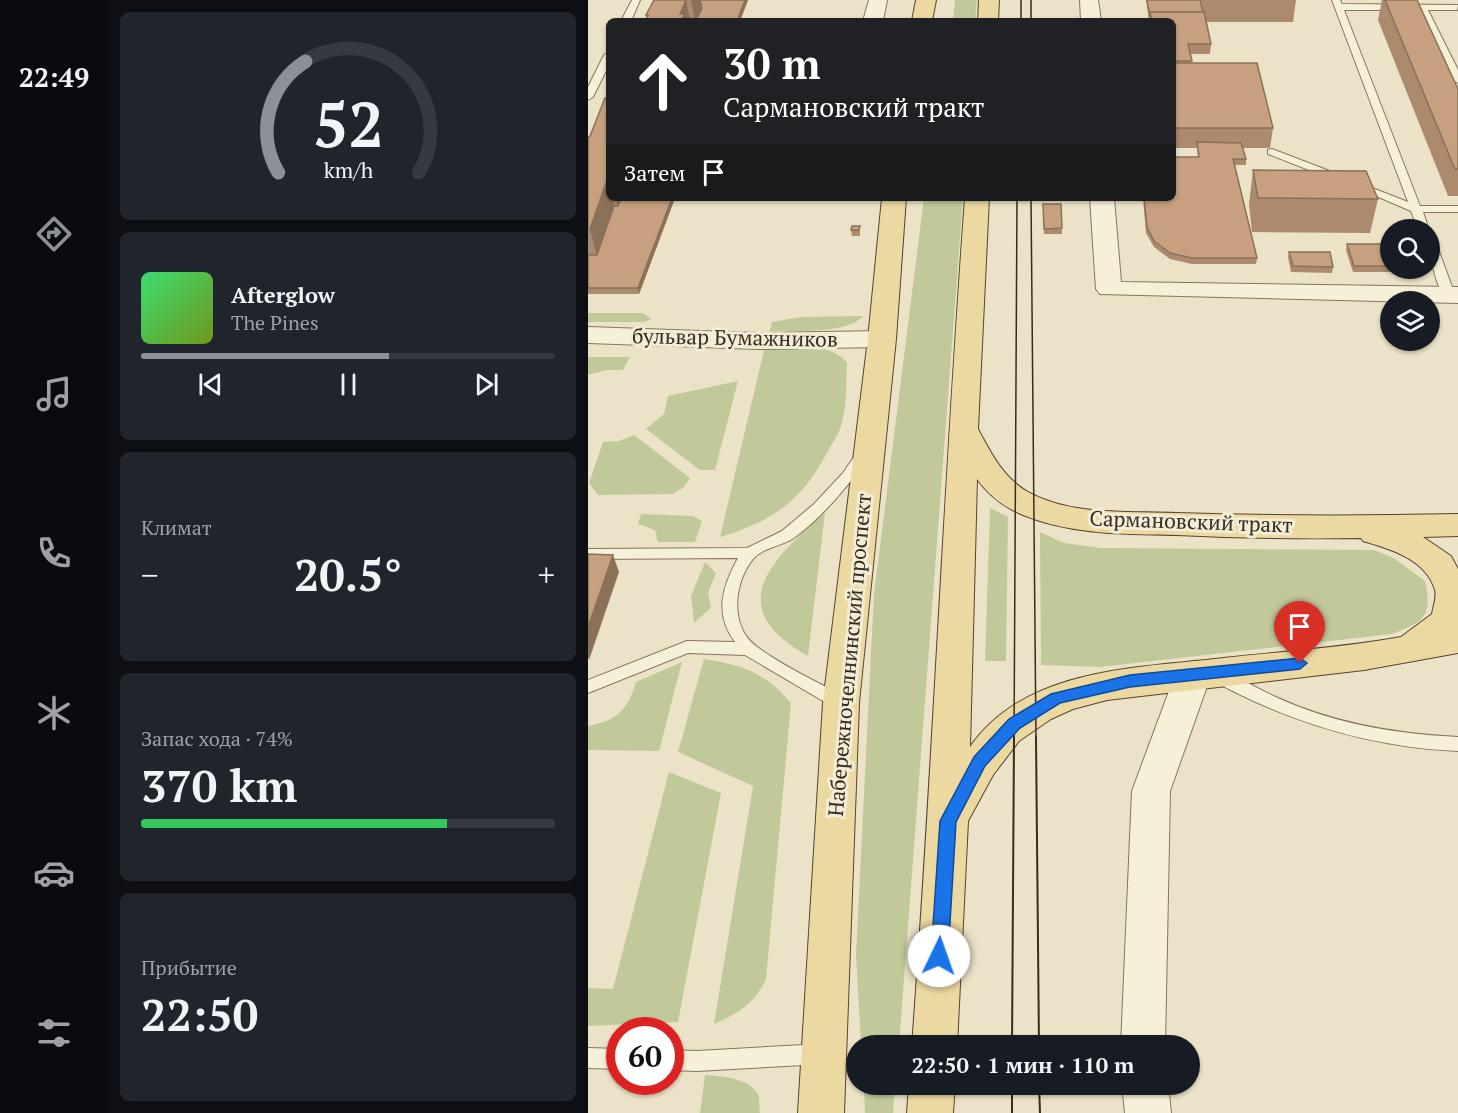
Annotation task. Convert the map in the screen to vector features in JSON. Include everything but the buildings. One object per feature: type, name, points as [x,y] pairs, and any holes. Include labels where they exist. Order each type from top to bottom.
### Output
[{"type":"main road","points":[[923,18],[926,0]]},
{"type":"main road","points":[[988,18],[989,0]]},
{"type":"main road","name":"Набережночелнинский проспект","points":[[821,1113],[822,1053],[841,703],[882,339],[894,201]]},
{"type":"main road","points":[[935,1035],[948,821],[963,429],[977,201]]},
{"type":"main road","name":"Сармановский тракт","points":[[963,429],[981,465],[999,486],[1015,499],[1052,513],[1111,522],[1351,527],[1458,525]]},
{"type":"main road","points":[[1351,527],[1407,542],[1439,564],[1453,592],[1448,620],[1407,651]]},
{"type":"main road","points":[[948,821],[980,762],[1014,723],[1056,698],[1130,681],[1407,651],[1458,640]]},
{"type":"main road","points":[[930,1113],[931,1095]]},
{"type":"street","points":[[874,18],[878,0]]},
{"type":"street","points":[[1089,0],[1091,18]]},
{"type":"street","points":[[1102,201],[1109,289],[1454,295]]},
{"type":"street","name":"бульвар Бумажников","points":[[588,335],[758,341],[882,339]]},
{"type":"street","points":[[1143,1035],[1151,791],[1203,674]]},
{"type":"street","points":[[1146,1095],[1148,1113]]},
{"type":"lane","points":[[627,18],[636,0]]},
{"type":"lane","points":[[1420,219],[1338,3],[1457,7]]},
{"type":"lane","points":[[1422,7],[1458,80]]},
{"type":"lane","points":[[588,97],[606,61]]},
{"type":"lane","points":[[1272,152],[1416,209],[1458,209]]},
{"type":"lane","points":[[1440,265],[1454,295]]},
{"type":"lane","points":[[588,554],[749,553],[787,535],[819,508],[848,476],[869,445]]},
{"type":"lane","points":[[749,553],[735,577],[729,599],[732,625],[748,649],[841,703]]},
{"type":"lane","points":[[588,687],[687,647],[748,649]]},
{"type":"lane","points":[[1203,674],[1307,718],[1382,735],[1458,744]]},
{"type":"lane","points":[[684,1061],[822,1053]]},
{"type":"lane","points":[[588,1058],[606,1059]]},
{"type":"green space","points":[[955,0],[977,0],[975,18],[953,18]]},
{"type":"green space","points":[[924,201],[963,201],[900,1035],[860,1035],[856,955],[874,594]]},
{"type":"green space","points":[[588,313],[643,313],[651,319],[644,322],[588,322]]},
{"type":"green space","points":[[863,316],[855,322],[833,329],[770,331],[772,322],[801,317]]},
{"type":"green space","points":[[765,346],[819,347],[829,350],[847,362],[844,415],[840,429],[818,468],[796,496],[771,516],[720,537]]},
{"type":"green space","points":[[588,357],[630,357],[623,370],[607,370],[588,375]]},
{"type":"green space","points":[[738,381],[715,470],[700,470],[646,429],[664,414],[668,396]]},
{"type":"green space","points":[[634,435],[690,478],[683,488],[672,494],[598,495],[589,483],[603,442],[619,441]]},
{"type":"green space","points":[[990,508],[1008,517],[1006,661],[985,661]]},
{"type":"green space","points":[[825,512],[808,656],[781,638],[766,620],[761,602],[764,584],[773,566],[805,530]]},
{"type":"green space","points":[[641,514],[692,516],[702,521],[695,542],[658,542],[655,530],[638,524]]},
{"type":"green space","points":[[1040,532],[1064,543],[1101,548],[1374,550],[1394,558],[1425,581],[1427,610],[1424,616],[1412,626],[1392,634],[1100,667],[1041,665]]},
{"type":"green space","points":[[705,562],[716,573],[708,593],[711,608],[694,623],[691,596]]},
{"type":"green space","points":[[704,659],[741,667],[762,677],[791,703],[766,979],[757,995],[745,1007],[714,1024],[753,786],[678,752]]},
{"type":"green space","points":[[682,662],[659,751],[588,750],[588,726],[606,721],[620,713],[629,700],[636,682]]},
{"type":"green space","points":[[669,772],[721,793],[679,1017],[606,1017],[606,1025],[588,1026],[588,988],[613,989]]},
{"type":"green space","points":[[705,1075],[734,1079],[748,1084],[758,1094],[760,1113],[700,1113]]},
{"type":"green space","points":[[864,1095],[894,1095],[893,1113],[865,1113]]},
{"type":"tram line","points":[[1021,0],[1021,18]]},
{"type":"tram line","points":[[1031,0],[1031,18]]},
{"type":"tram line","points":[[1014,739],[1017,201]]},
{"type":"tram line","points":[[1031,201],[1036,739]]},
{"type":"tram line","points":[[1012,1035],[1014,737]]},
{"type":"tram line","points":[[1036,737],[1039,1035]]},
{"type":"tram line","points":[[1012,1095],[1012,1113]]},
{"type":"tram line","points":[[1039,1095],[1040,1113]]},
{"type":"route","points":[[939,956],[948,821],[980,762],[1014,723],[1056,698],[1130,681],[1300,663]]}]
